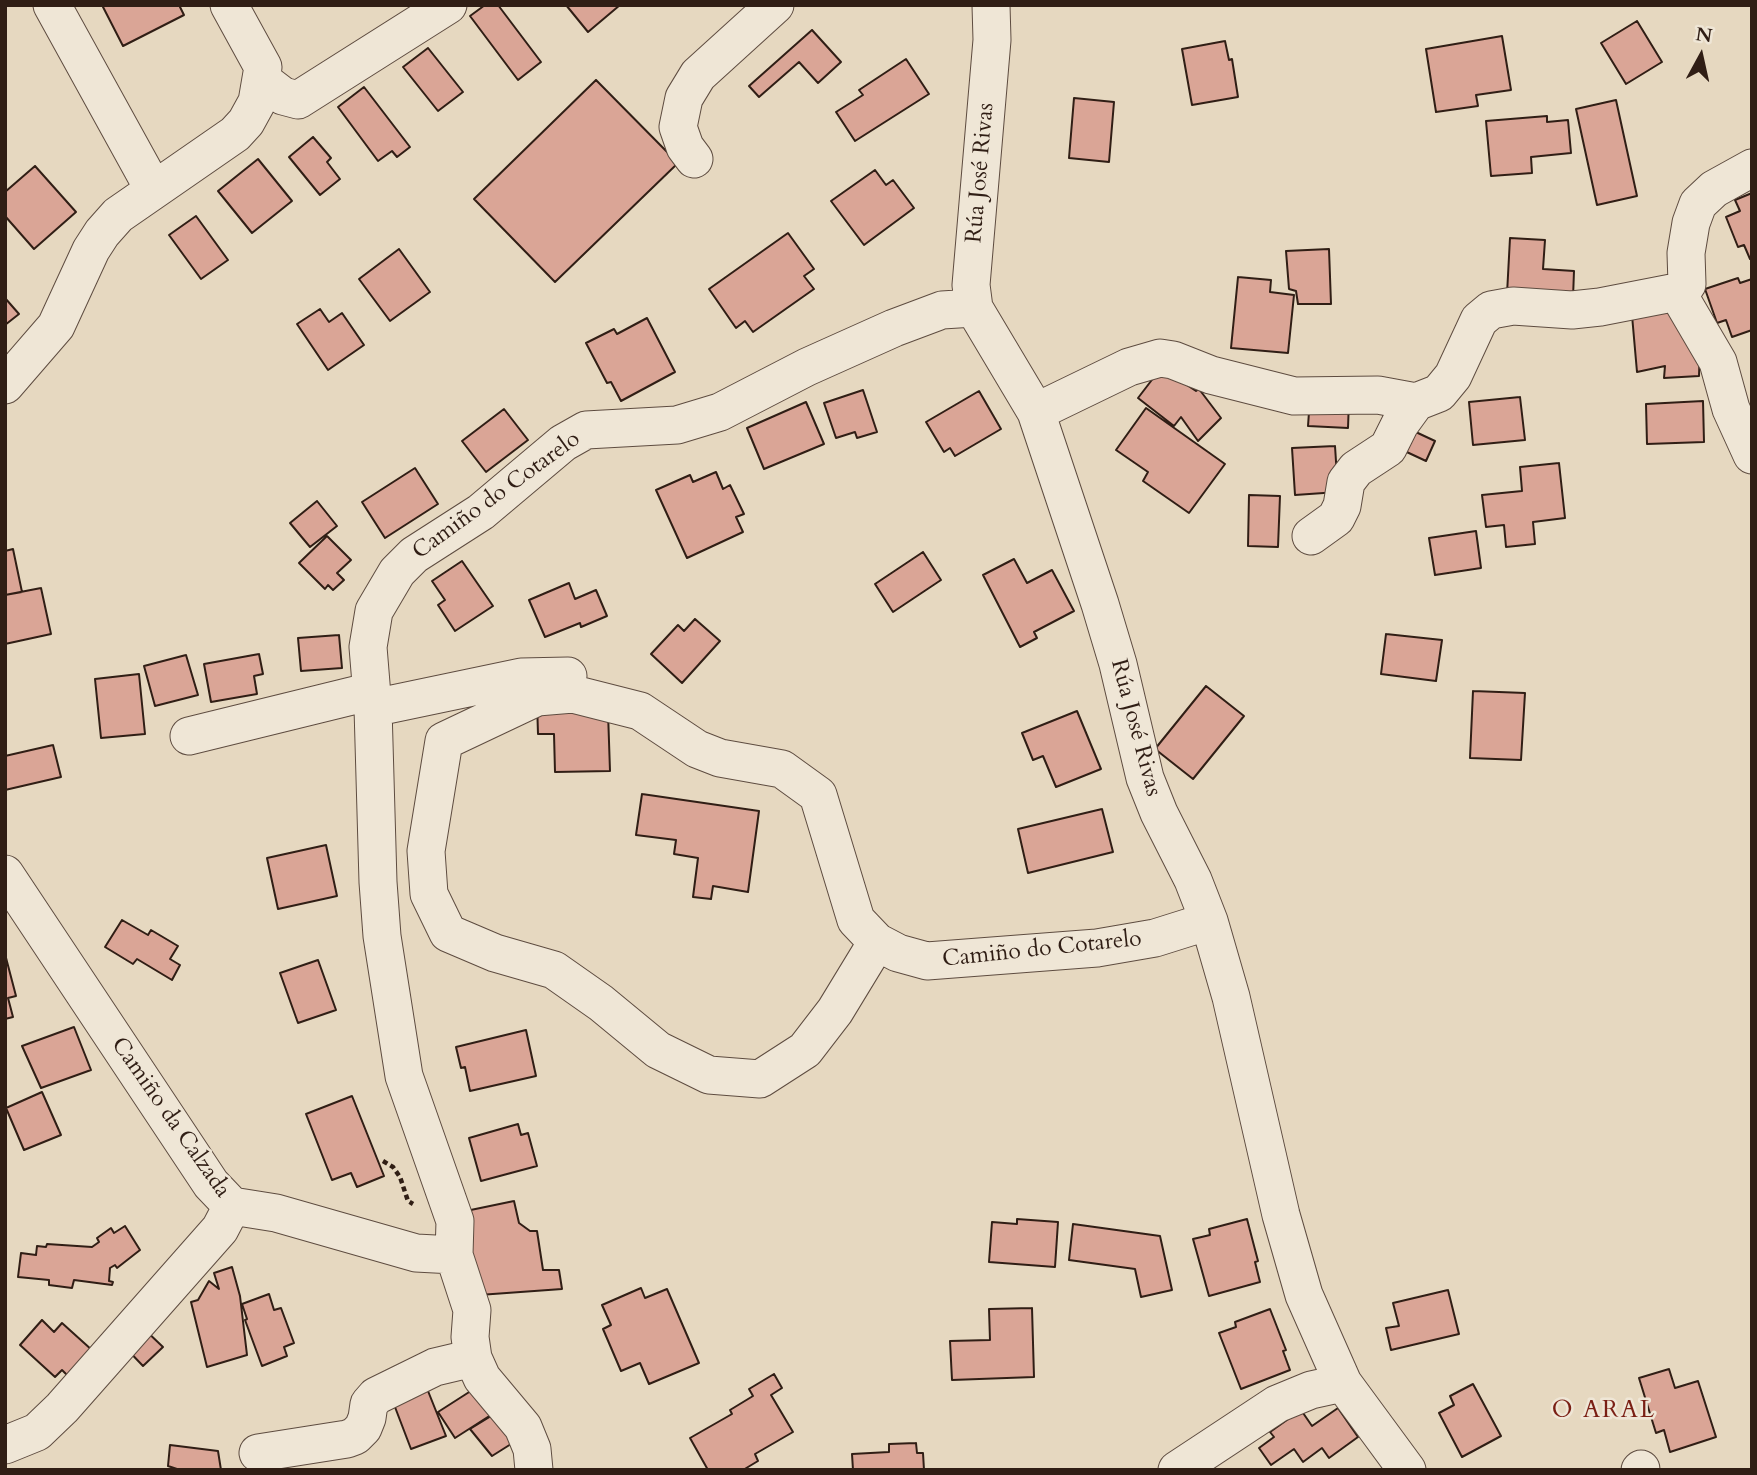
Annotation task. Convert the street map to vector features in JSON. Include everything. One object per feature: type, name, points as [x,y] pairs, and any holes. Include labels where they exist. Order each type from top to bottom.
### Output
[{"type":"street","points":[[52,5],[154,190]]},
{"type":"street","points":[[5,385],[56,326],[91,250],[118,215],[235,134],[246,122],[257,102],[263,67],[229,5]]},
{"type":"street","points":[[262,80],[283,96],[298,100],[448,5]]},
{"type":"street","points":[[694,159],[685,147],[678,127],[684,98],[698,75],[775,5]]},
{"type":"street","name":"Rúa José Rivas","points":[[991,5],[991,53],[971,285],[974,307],[1036,412],[1111,640],[1145,778],[1158,813],[1193,880],[1209,921],[1231,997],[1282,1215],[1304,1295],[1343,1383],[1407,1470]]},
{"type":"street","points":[[1036,412],[1129,367],[1160,358],[1294,396],[1378,396],[1416,402],[1439,393],[1453,376],[1479,320],[1491,310],[1513,306],[1572,310],[1677,292],[1687,284],[1686,253],[1691,223],[1698,204],[1714,189],[1752,168]]},
{"type":"street","points":[[1677,292],[1718,362],[1731,409],[1752,455]]},
{"type":"street","name":"Camiño do Cotarelo","points":[[473,1358],[470,1337],[471,1310],[454,1255],[455,1221],[404,1076],[393,1014],[378,883],[373,700],[368,647],[374,611],[397,572],[414,555],[481,512],[563,443],[586,430],[677,425],[720,412],[807,367],[894,328],[942,310],[974,307]]},
{"type":"street","points":[[1311,536],[1336,518],[1342,506],[1346,482],[1356,469],[1388,448],[1400,424],[1416,402]]},
{"type":"street","points":[[190,736],[373,700],[521,677],[564,675],[600,679]]},
{"type":"street","name":"Camiño do Cotarelo","points":[[877,942],[835,1011],[805,1050],[760,1079],[709,1075],[658,1050],[601,1003],[554,970],[495,953],[448,933],[429,894],[426,851],[444,741],[537,697],[573,694],[640,711],[697,749],[720,758],[782,769],[818,794],[856,920],[877,942],[898,953],[928,961],[1097,948],[1156,938],[1209,921]]},
{"type":"street","name":"Camiño da Calzada","points":[[5,874],[211,1184],[232,1206],[276,1213],[416,1253],[454,1255]]},
{"type":"street","points":[[5,1444],[37,1432],[62,1408],[220,1229],[232,1206]]},
{"type":"street","points":[[258,1453],[346,1440],[363,1428],[369,1404],[376,1396],[435,1367],[473,1358],[482,1378],[523,1427],[532,1449],[534,1470]]},
{"type":"street","points":[[1177,1470],[1277,1404],[1343,1383]]},
{"type":"building","points":[[102,5],[179,5],[184,15],[123,46]]},
{"type":"building","points":[[485,5],[498,5],[541,62],[518,80],[470,16]]},
{"type":"building","points":[[566,5],[620,5],[588,32]]},
{"type":"building","points":[[1637,21],[1662,62],[1626,84],[1601,43]]},
{"type":"building","points":[[812,30],[841,62],[818,83],[799,62],[759,97],[749,86]]},
{"type":"building","points":[[1502,36],[1511,90],[1476,95],[1478,106],[1436,112],[1426,49]]},
{"type":"building","points":[[1225,41],[1229,60],[1232,59],[1238,97],[1192,105],[1182,49]]},
{"type":"building","points":[[428,48],[463,92],[438,111],[403,67]]},
{"type":"building","points":[[906,59],[929,94],[855,141],[836,112],[863,95],[859,90]]},
{"type":"building","points":[[596,80],[678,163],[555,282],[474,199]]},
{"type":"building","points":[[364,87],[410,147],[397,157],[392,151],[378,161],[338,107]]},
{"type":"building","points":[[1074,98],[1114,102],[1109,162],[1069,158]]},
{"type":"building","points":[[1616,100],[1637,196],[1597,205],[1576,109]]},
{"type":"building","points":[[1547,116],[1547,122],[1568,120],[1571,153],[1531,157],[1532,173],[1491,176],[1486,121]]},
{"type":"building","points":[[313,137],[331,158],[327,162],[340,179],[320,195],[289,157]]},
{"type":"building","points":[[258,159],[292,201],[252,233],[218,191]]},
{"type":"building","points":[[35,166],[76,212],[34,249],[5,216],[5,192]]},
{"type":"building","points":[[875,170],[886,185],[893,180],[914,208],[864,245],[831,201]]},
{"type":"building","points":[[1752,193],[1750,259],[1744,245],[1738,247],[1726,217],[1740,211],[1735,200]]},
{"type":"building","points":[[196,216],[228,260],[201,279],[169,235]]},
{"type":"building","points":[[788,233],[814,269],[804,276],[814,289],[753,332],[745,321],[736,328],[709,289]]},
{"type":"building","points":[[1510,238],[1545,240],[1543,269],[1574,271],[1573,298],[1507,294]]},
{"type":"building","points":[[399,249],[430,292],[390,321],[359,279]]},
{"type":"building","points":[[1329,249],[1331,304],[1298,304],[1296,291],[1289,289],[1286,251]]},
{"type":"building","points":[[1238,277],[1271,280],[1270,292],[1294,295],[1288,353],[1231,348]]},
{"type":"building","points":[[1738,278],[1740,283],[1752,279],[1752,330],[1732,337],[1726,320],[1717,323],[1705,289]]},
{"type":"building","points":[[5,298],[19,314],[5,325]]},
{"type":"building","points":[[1670,298],[1700,345],[1699,376],[1664,378],[1665,366],[1637,372],[1631,304]]},
{"type":"building","points":[[320,309],[329,322],[342,313],[364,345],[328,370],[297,324]]},
{"type":"building","points":[[647,318],[675,372],[621,401],[611,382],[607,383],[586,343],[614,329],[617,334]]},
{"type":"building","points":[[1161,368],[1196,391],[1199,389],[1221,418],[1198,441],[1181,417],[1174,426],[1138,398]]},
{"type":"building","points":[[863,390],[877,432],[857,438],[855,432],[836,438],[824,403]]},
{"type":"building","points":[[979,391],[1001,429],[955,456],[950,448],[944,452],[926,422]]},
{"type":"building","points":[[1520,397],[1525,440],[1473,445],[1469,402]]},
{"type":"building","points":[[1310,398],[1349,400],[1348,428],[1308,426]]},
{"type":"building","points":[[1703,401],[1704,442],[1647,444],[1646,404]]},
{"type":"building","points":[[806,402],[824,444],[764,469],[747,428]]},
{"type":"building","points":[[1146,408],[1225,464],[1189,513],[1143,481],[1148,472],[1116,450]]},
{"type":"building","points":[[504,409],[528,440],[486,472],[462,441]]},
{"type":"building","points":[[1405,427],[1435,441],[1426,461],[1396,447]]},
{"type":"building","points":[[1335,446],[1338,492],[1295,495],[1292,448]]},
{"type":"building","points":[[1559,463],[1565,518],[1533,522],[1535,544],[1506,547],[1504,525],[1486,527],[1482,495],[1522,491],[1520,467]]},
{"type":"building","points":[[415,468],[438,504],[385,538],[362,502]]},
{"type":"building","points":[[716,472],[723,489],[730,485],[744,514],[736,517],[743,532],[687,558],[656,490],[690,475],[693,482]]},
{"type":"building","points":[[1249,495],[1280,496],[1278,547],[1248,546]]},
{"type":"building","points":[[317,501],[337,526],[310,547],[290,523]]},
{"type":"building","points":[[1476,531],[1481,568],[1435,575],[1429,538]]},
{"type":"building","points":[[327,536],[351,560],[337,573],[344,580],[333,590],[328,585],[325,589],[299,563]]},
{"type":"building","points":[[13,549],[22,592],[5,595],[5,551]]},
{"type":"building","points":[[923,552],[941,580],[893,612],[875,584]]},
{"type":"building","points":[[1014,559],[1027,583],[1052,570],[1074,611],[1034,632],[1037,638],[1020,647],[983,575]]},
{"type":"building","points":[[462,561],[493,606],[455,631],[438,605],[445,600],[432,581]]},
{"type":"building","points":[[569,583],[575,599],[596,590],[607,616],[545,637],[529,600]]},
{"type":"building","points":[[41,588],[51,634],[5,644],[5,595]]},
{"type":"building","points":[[695,619],[720,641],[682,683],[651,654],[678,625],[684,631]]},
{"type":"building","points":[[1386,634],[1442,640],[1436,681],[1381,674]]},
{"type":"building","points":[[339,635],[342,668],[301,671],[298,638]]},
{"type":"building","points":[[259,654],[263,674],[254,676],[257,694],[211,702],[204,664]]},
{"type":"building","points":[[186,655],[198,695],[155,706],[144,666]]},
{"type":"building","points":[[139,674],[145,734],[101,738],[95,679]]},
{"type":"building","points":[[1206,686],[1244,716],[1193,779],[1155,749]]},
{"type":"building","points":[[1473,691],[1525,693],[1521,760],[1470,758]]},
{"type":"building","points":[[537,702],[608,712],[610,771],[555,772],[554,734],[538,734]]},
{"type":"building","points":[[1077,711],[1101,769],[1056,787],[1043,756],[1033,760],[1022,733]]},
{"type":"building","points":[[53,745],[61,777],[5,790],[5,756]]},
{"type":"building","points":[[642,794],[759,811],[748,892],[713,886],[711,899],[693,897],[698,858],[674,854],[676,840],[636,835]]},
{"type":"building","points":[[1102,809],[1113,852],[1028,873],[1018,829]]},
{"type":"building","points":[[326,845],[337,896],[278,909],[267,858]]},
{"type":"building","points":[[122,920],[148,935],[151,930],[178,946],[170,959],[180,965],[172,980],[137,959],[133,964],[105,947]]},
{"type":"building","points":[[5,954],[16,996],[8,998],[13,1017],[5,1019]]},
{"type":"building","points":[[318,960],[336,1010],[298,1023],[280,973]]},
{"type":"building","points":[[74,1027],[91,1070],[41,1088],[22,1046]]},
{"type":"building","points":[[526,1030],[536,1076],[470,1091],[465,1067],[461,1068],[456,1047]]},
{"type":"building","points":[[42,1092],[61,1135],[24,1150],[6,1108]]},
{"type":"building","points":[[352,1096],[384,1176],[357,1187],[351,1173],[332,1180],[306,1114]]},
{"type":"building","points":[[518,1124],[521,1135],[528,1133],[537,1166],[481,1181],[469,1138]]},
{"type":"building","points":[[514,1201],[519,1223],[530,1231],[537,1231],[543,1270],[559,1270],[562,1289],[479,1295],[461,1212]]},
{"type":"building","points":[[1017,1219],[1058,1222],[1055,1267],[989,1262],[992,1222],[1017,1224]]},
{"type":"building","points":[[1247,1219],[1258,1261],[1255,1262],[1260,1282],[1209,1296],[1193,1239],[1210,1235],[1209,1229]]},
{"type":"building","points":[[1073,1224],[1160,1236],[1172,1290],[1141,1297],[1135,1269],[1069,1260]]},
{"type":"building","points":[[125,1226],[140,1250],[117,1268],[115,1265],[110,1268],[109,1281],[113,1282],[112,1285],[74,1280],[72,1288],[49,1285],[49,1280],[18,1277],[21,1253],[36,1255],[37,1246],[46,1247],[47,1244],[92,1247],[99,1242],[97,1238],[111,1228],[114,1233]]},
{"type":"building","points":[[232,1267],[240,1296],[247,1355],[207,1367],[191,1302],[198,1300],[209,1281],[219,1289],[214,1273]]},
{"type":"building","points":[[641,1288],[645,1298],[667,1289],[699,1363],[649,1384],[640,1363],[621,1371],[603,1329],[611,1325],[602,1305]]},
{"type":"building","points":[[1448,1290],[1459,1334],[1391,1350],[1386,1328],[1399,1326],[1393,1303]]},
{"type":"building","points":[[269,1294],[274,1310],[281,1308],[294,1343],[284,1347],[287,1356],[262,1366],[242,1304]]},
{"type":"building","points":[[1032,1308],[1034,1377],[952,1380],[950,1341],[990,1340],[989,1309]]},
{"type":"building","points":[[1270,1309],[1286,1350],[1283,1351],[1290,1370],[1241,1389],[1219,1333],[1236,1327],[1235,1322]]},
{"type":"building","points":[[42,1320],[54,1332],[62,1323],[93,1351],[69,1377],[62,1370],[55,1377],[20,1345]]},
{"type":"building","points":[[142,1327],[163,1347],[143,1366],[123,1345]]},
{"type":"building","points":[[1669,1369],[1675,1388],[1698,1381],[1716,1437],[1670,1452],[1664,1430],[1656,1433],[1639,1378]]},
{"type":"building","points":[[774,1374],[782,1388],[771,1395],[793,1432],[755,1454],[758,1461],[743,1470],[708,1470],[690,1438],[732,1414],[730,1410],[753,1396],[749,1389]]},
{"type":"building","points":[[424,1381],[446,1436],[411,1449],[390,1394]]},
{"type":"building","points":[[1473,1384],[1501,1436],[1462,1457],[1439,1413],[1454,1405],[1450,1396]]},
{"type":"building","points":[[477,1387],[494,1413],[455,1438],[438,1412]]},
{"type":"building","points":[[1338,1408],[1358,1437],[1329,1458],[1322,1448],[1303,1462],[1294,1449],[1271,1465],[1259,1448],[1274,1437],[1270,1432],[1301,1410],[1312,1426]]},
{"type":"building","points":[[496,1413],[519,1439],[492,1456],[470,1429]]},
{"type":"building","points":[[916,1443],[917,1453],[923,1453],[924,1470],[853,1470],[852,1454],[889,1452],[889,1444]]},
{"type":"building","points":[[170,1445],[218,1451],[221,1470],[180,1470],[168,1466]]},
{"type":"district","name":"O ARAL","points":[[1604,1411]]}]
